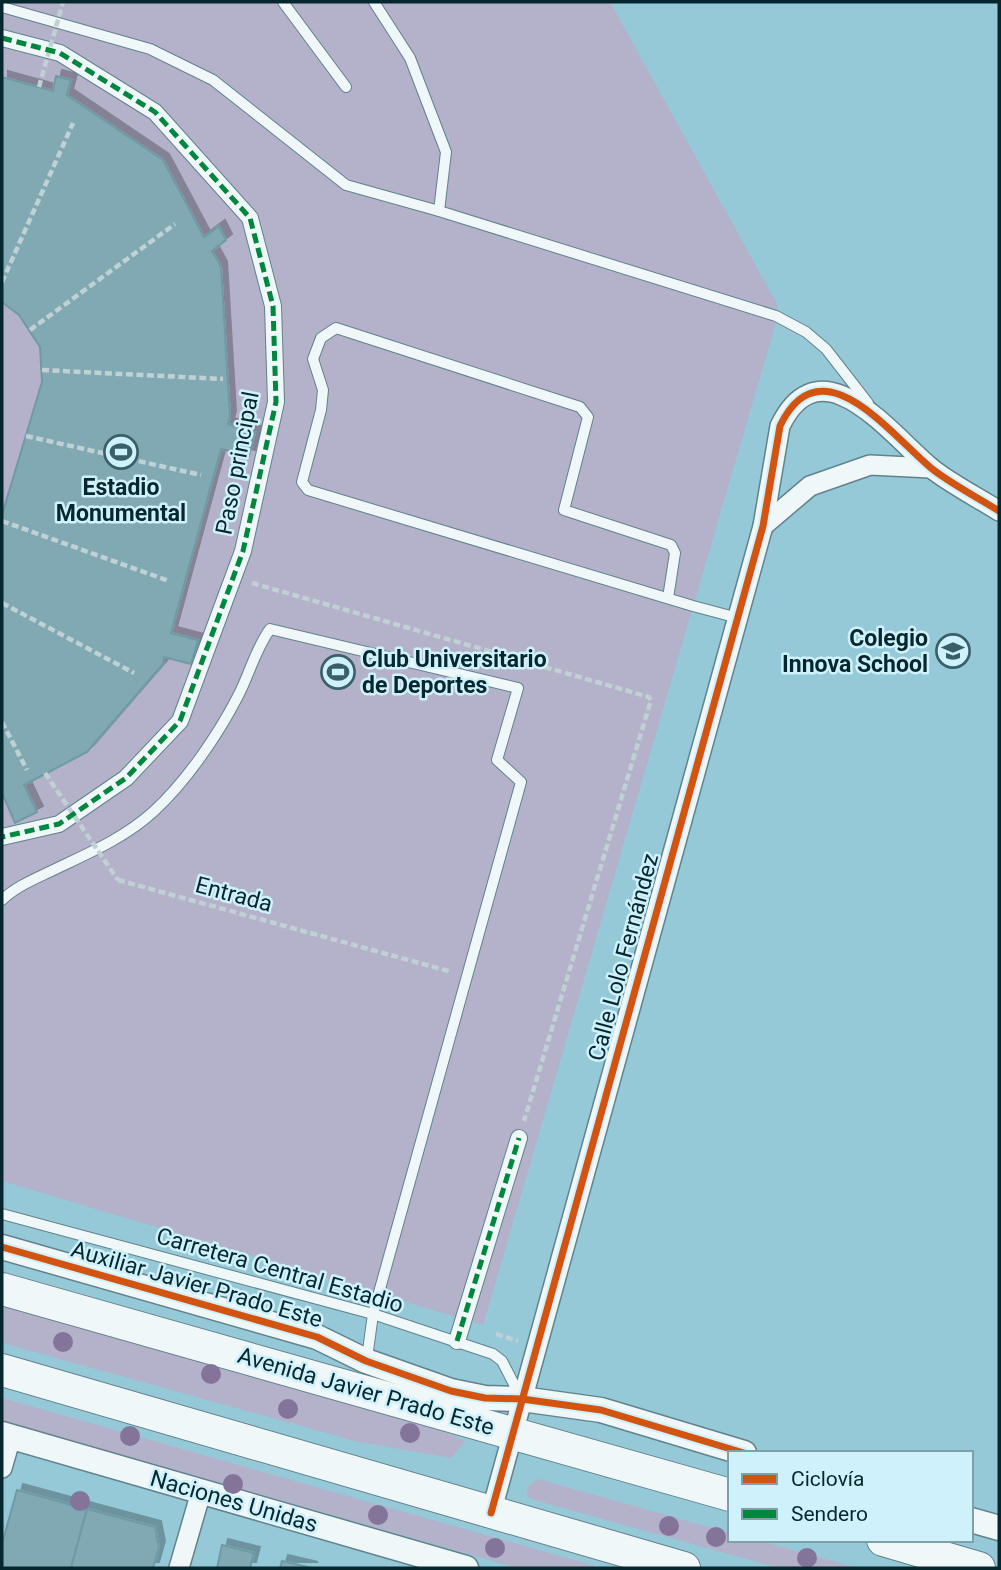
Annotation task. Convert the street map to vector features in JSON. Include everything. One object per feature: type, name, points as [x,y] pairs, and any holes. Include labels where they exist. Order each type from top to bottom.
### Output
[{"type":"main road","name":"Avenida Javier Prado Este","points":[[2,1289],[728,1494]]},
{"type":"main road","points":[[2,1370],[684,1568]]},
{"type":"main road","points":[[894,1542],[979,1568]]},
{"type":"street","name":"Paso principal","points":[[2,38],[60,53],[155,112],[250,218],[273,306],[276,402],[243,551],[180,721],[126,778],[59,824],[2,837]]},
{"type":"street","name":"Calle Lolo Fernández","points":[[491,1513],[763,526],[780,426],[785,414],[796,402],[820,390],[835,393],[880,418]]},
{"type":"street","points":[[880,418],[931,468],[999,511]]},
{"type":"street","points":[[763,526],[810,486],[834,477],[870,465],[931,468]]},
{"type":"street","points":[[457,1342],[519,1138]]},
{"type":"street","name":"Auxiliar Javier Prado Este","points":[[2,1247],[317,1337],[366,1361],[451,1391],[485,1398],[522,1399],[601,1410],[737,1451]]},
{"type":"street","points":[[2,1468],[6,1436]]},
{"type":"street","name":"Naciones Unidas","points":[[6,1436],[466,1568]]},
{"type":"street","points":[[179,1568],[201,1492]]},
{"type":"street","points":[[973,1521],[999,1528]]},
{"type":"lane","points":[[282,2],[346,87]]},
{"type":"lane","points":[[374,2],[410,58],[446,152],[439,211]]},
{"type":"lane","points":[[2,7],[150,49],[213,80],[346,185],[439,211],[776,316],[806,332],[826,349],[880,418]]},
{"type":"lane","points":[[668,598],[675,553],[671,545],[564,510],[589,417],[580,407],[336,328],[321,338],[313,359],[323,390],[321,410],[302,482],[308,490],[668,598],[738,618]]},
{"type":"lane","points":[[2,900],[40,876],[126,834],[155,810],[207,749],[239,695],[260,643],[270,629],[518,688],[497,760],[521,782],[373,1314],[366,1361]]},
{"type":"lane","name":"Carretera Central Estadio","points":[[2,1214],[373,1314],[494,1354],[502,1360],[522,1399]]},
{"type":"path","points":[[39,87],[63,2]]},
{"type":"path","points":[[2,282],[73,123]]},
{"type":"path","points":[[30,330],[175,224]]},
{"type":"path","points":[[42,370],[223,379]]},
{"type":"path","points":[[26,436],[201,475]]},
{"type":"path","points":[[2,521],[169,581]]},
{"type":"path","points":[[2,603],[134,673]]},
{"type":"path","points":[[2,722],[27,770]]},
{"type":"shaded area","name":"Club Universitario de Deportes","points":[[2,2],[610,2],[777,304],[775,326],[483,1325],[2,1181]]},
{"type":"shaded area","points":[[2,1300],[447,1433],[465,1441],[452,1458],[359,1442],[2,1343]]},
{"type":"shaded area","points":[[2,1398],[602,1568],[518,1568],[2,1421]]},
{"type":"shaded area","points":[[538,1479],[728,1532],[728,1542],[764,1542],[857,1568],[779,1568],[531,1499],[526,1494],[529,1485]]},
{"type":"building","name":"Estadio Monumental","points":[[56,76],[71,80],[67,95],[163,160],[204,237],[219,226],[226,240],[212,251],[221,267],[230,417],[228,424],[255,432],[249,456],[221,449],[171,633],[198,640],[191,664],[164,657],[163,664],[87,752],[24,785],[37,812],[15,823],[2,796],[2,515],[42,382],[40,347],[19,315],[2,302],[2,77],[53,91]]},
{"type":"building","points":[[17,1490],[87,1509],[71,1568],[2,1568],[2,1544]]},
{"type":"building","points":[[87,1509],[155,1527],[159,1547],[153,1568],[71,1568]]},
{"type":"building","points":[[222,1545],[254,1553],[250,1568],[217,1568]]},
{"type":"building","points":[[282,1561],[312,1568],[280,1568]]},
{"type":"marked path","points":[[2,38],[60,53],[155,112],[250,218],[273,306],[276,402],[243,551],[180,721],[126,778],[59,824],[2,837]]},
{"type":"marked path","points":[[457,1341],[519,1138]]},
{"type":"cycle path","points":[[491,1513],[763,526],[780,426],[797,402],[815,392],[835,393],[856,403],[876,418],[939,474],[999,511]]},
{"type":"cycle path","points":[[2,1247],[317,1337],[366,1361],[451,1391],[485,1398],[522,1399],[601,1410],[737,1451]]},
{"type":"place","name":"Estadio Monumental","points":[[121,452]]},
{"type":"place","name":"Colegio Innova School","points":[[953,651]]},
{"type":"place","name":"Club Universitario de Deportes","points":[[338,672]]}]
